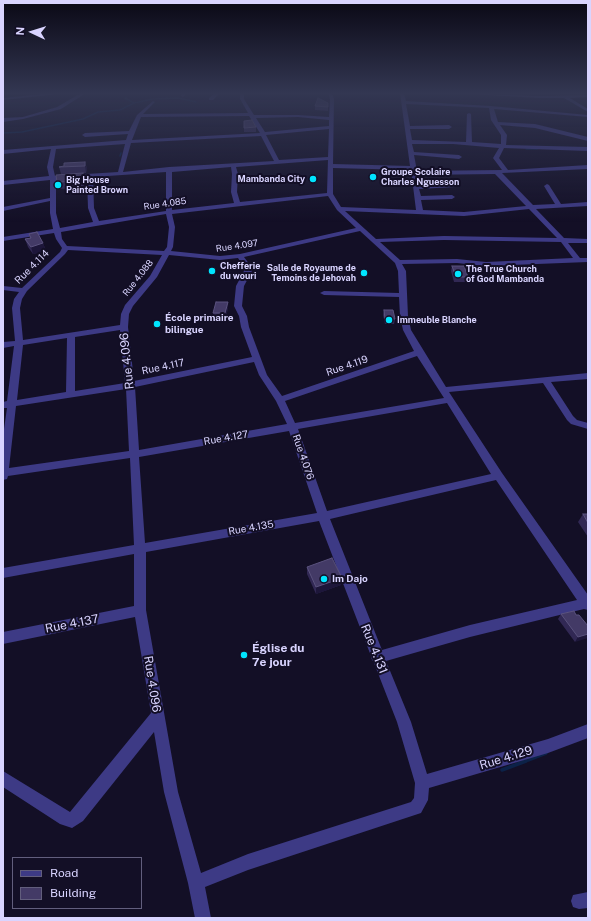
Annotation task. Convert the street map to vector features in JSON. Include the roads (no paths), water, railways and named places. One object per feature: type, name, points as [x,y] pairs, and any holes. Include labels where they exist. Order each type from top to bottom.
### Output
[{"type":"street","points":[[120,174],[131,136]]},
{"type":"street","points":[[3,152],[54,147],[230,136]]},
{"type":"street","points":[[264,136],[277,162]]},
{"type":"street","points":[[332,136],[330,194],[339,210],[398,262],[402,271],[404,316],[407,330],[419,352],[498,476],[586,598],[377,658]]},
{"type":"street","points":[[408,136],[420,213]]},
{"type":"street","points":[[469,136],[469,143]]},
{"type":"street","points":[[504,136],[503,146],[496,158],[507,172]]},
{"type":"street","points":[[409,142],[469,143],[503,146],[588,149]]},
{"type":"street","points":[[54,147],[50,167],[52,178],[53,213],[59,239],[65,248]]},
{"type":"street","points":[[411,153],[459,157]]},
{"type":"street","points":[[3,183],[169,169],[331,158]]},
{"type":"street","points":[[233,165],[235,174],[234,192],[237,204]]},
{"type":"street","points":[[330,166],[414,171],[497,172],[588,167]]},
{"type":"street","name":"Rue 4.088","points":[[124,327],[125,314],[129,305],[153,277],[168,253],[172,227],[169,212],[169,169]]},
{"type":"street","points":[[497,172],[588,267]]},
{"type":"street","points":[[90,176],[91,208],[96,223]]},
{"type":"street","points":[[416,187],[455,185]]},
{"type":"street","points":[[547,186],[559,205]]},
{"type":"street","name":"Rue 4.085","points":[[3,238],[169,212],[330,194]]},
{"type":"street","points":[[418,198],[452,196]]},
{"type":"street","points":[[3,209],[52,199]]},
{"type":"street","points":[[339,210],[464,214],[531,207],[588,204]]},
{"type":"street","name":"Rue 4.097","points":[[65,248],[168,253],[210,258],[240,256],[362,229]]},
{"type":"street","points":[[375,241],[391,239],[444,238],[564,242],[588,241]]},
{"type":"street","name":"Rue 4.114","points":[[3,474],[7,404],[19,343],[16,308],[18,299],[24,290],[63,253],[65,248]]},
{"type":"street","points":[[240,256],[248,269],[240,286],[238,306],[243,316],[245,328],[263,375],[280,400]]},
{"type":"street","points":[[398,262],[457,261],[486,264],[583,261]]},
{"type":"street","points":[[3,288],[24,290]]},
{"type":"street","points":[[324,293],[403,296]]},
{"type":"street","name":"Rue 4.096","points":[[3,345],[124,327],[130,385],[140,548],[140,610],[171,792],[196,883],[203,918]]},
{"type":"street","points":[[70,394],[71,336]]},
{"type":"street","name":"Rue 4.119","points":[[280,400],[419,352]]},
{"type":"street","name":"Rue 4.117","points":[[7,404],[130,385],[257,359]]},
{"type":"street","points":[[443,390],[588,376]]},
{"type":"street","points":[[545,380],[570,418],[574,422],[588,426]]},
{"type":"street","name":"Rue 4.076","points":[[280,400],[292,426],[323,516]]},
{"type":"street","name":"Rue 4.127","points":[[3,474],[134,454],[449,400]]},
{"type":"street","name":"Rue 4.135","points":[[3,573],[323,516],[498,476]]},
{"type":"street","name":"Rue 4.131","points":[[323,516],[377,658],[404,722],[422,783]]},
{"type":"street","name":"Rue 4.137","points":[[3,638],[140,610]]},
{"type":"street","points":[[3,778],[65,819],[72,820],[78,816],[158,715]]},
{"type":"street","name":"Rue 4.129","points":[[422,783],[534,750],[588,731]]},
{"type":"street","points":[[196,883],[248,862],[416,808],[421,800],[422,783]]},
{"type":"waterway","points":[[526,149],[537,149]]},
{"type":"waterway","points":[[528,760],[546,753]]},
{"type":"waterway","points":[[502,770],[526,761]]},
{"type":"place","name":"Groupe Scolaire Charles Nguesson","points":[[373,177]]},
{"type":"place","name":"Mambanda City","points":[[313,179]]},
{"type":"place","name":"Big House Painted Brown","points":[[58,185]]},
{"type":"place","name":"Chefferie du wouri","points":[[212,271]]},
{"type":"place","name":"Salle de Royaume de Temoins de Jehovah","points":[[364,273]]},
{"type":"place","name":"The True Church of God Mambanda","points":[[458,274]]},
{"type":"place","name":"Immeuble Blanche","points":[[389,320]]},
{"type":"place","name":"École primaire bilingue","points":[[157,324]]},
{"type":"place","name":"Im Dajo","points":[[324,579]]},
{"type":"place","name":"Église du 7e jour","points":[[244,655]]}]
